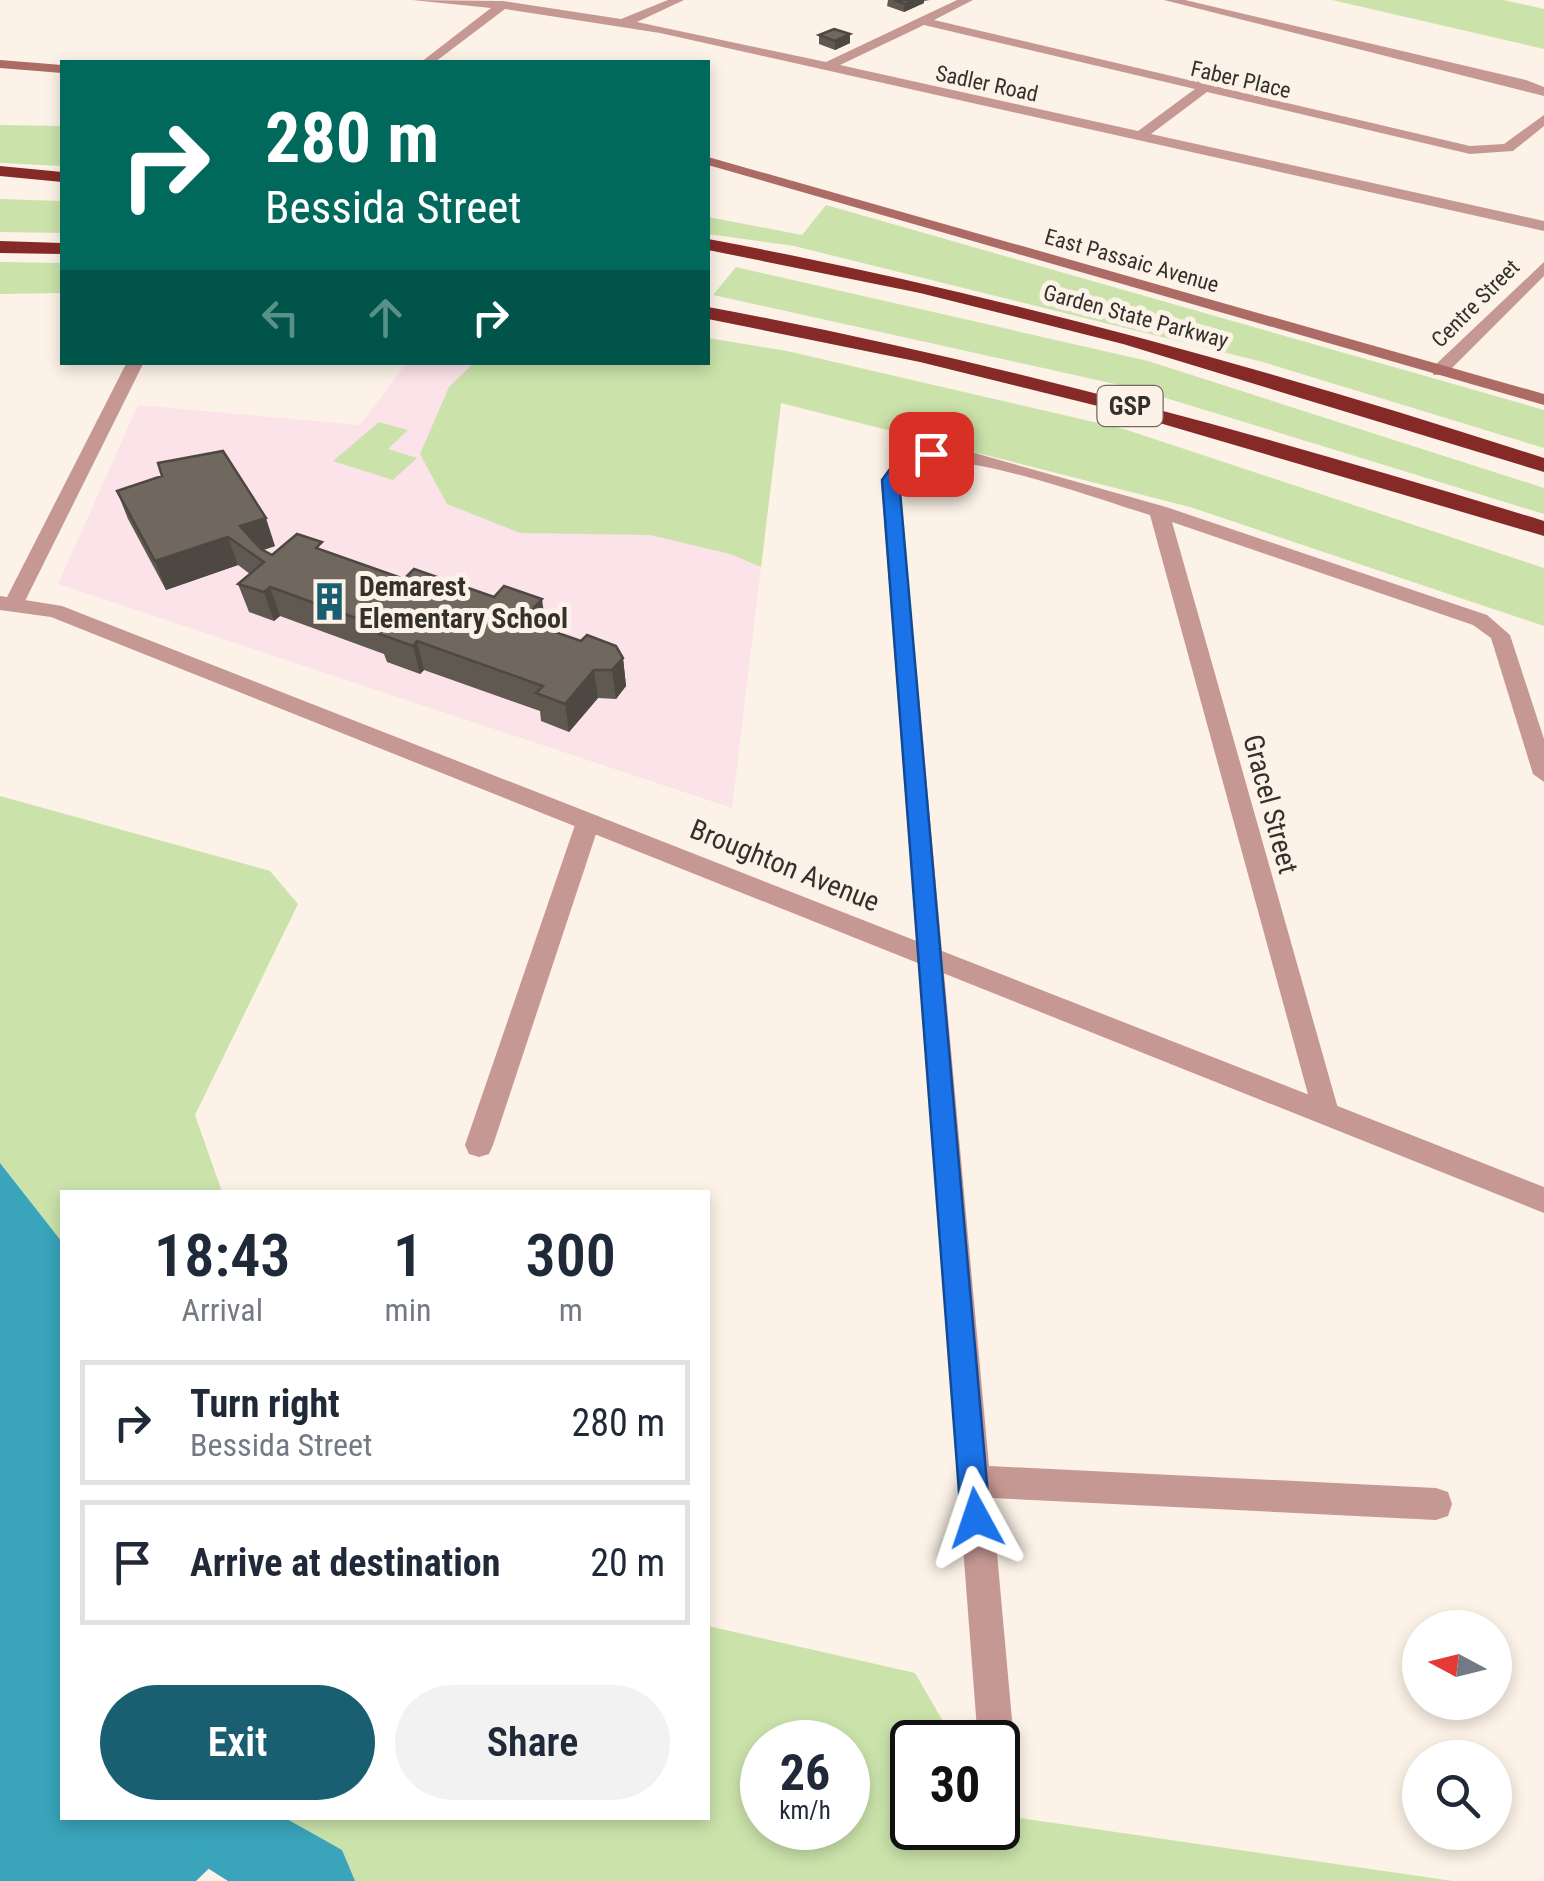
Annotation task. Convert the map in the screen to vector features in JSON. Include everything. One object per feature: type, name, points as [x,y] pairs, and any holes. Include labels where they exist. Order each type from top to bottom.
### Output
[{"type":"highway","points":[[0,170],[60,180]]},
{"type":"highway","points":[[0,182],[60,180]]},
{"type":"highway","name":"Garden State Parkway","points":[[710,245],[988,303],[1135,341],[1544,465]]},
{"type":"highway","points":[[0,247],[60,249]]},
{"type":"highway","name":"GSP","points":[[710,313],[912,353],[1100,397],[1544,529]]},
{"type":"main road","points":[[0,64],[60,69]]},
{"type":"main road","name":"East Passaic Avenue","points":[[710,162],[1544,400]]},
{"type":"street","name":"Sadler Road","points":[[418,0],[503,5],[622,23],[1544,226]]},
{"type":"street","points":[[622,23],[678,0]]},
{"type":"street","points":[[826,67],[967,0]]},
{"type":"street","points":[[1170,0],[1522,83],[1544,92]]},
{"type":"street","points":[[430,60],[503,5]]},
{"type":"street","name":"Faber Place","points":[[922,21],[1202,90],[1484,152],[1508,148],[1544,119]]},
{"type":"street","points":[[1139,137],[1202,90],[1206,74]]},
{"type":"street","name":"Centre Street","points":[[1439,371],[1542,270]]},
{"type":"street","points":[[7,603],[134,365]]},
{"type":"street","points":[[994,1720],[890,480],[903,462],[916,457],[947,453],[970,458],[1159,512],[1464,614],[1500,635],[1544,774]]},
{"type":"street","name":"Gracel Street","points":[[1159,512],[1325,1112]]},
{"type":"street","name":"Broughton Avenue","points":[[7,603],[55,610],[1544,1200]]},
{"type":"street","points":[[479,1146],[588,822]]},
{"type":"street","points":[[972,1481],[1436,1504]]},
{"type":"shaded area","name":"Demarest Elementary School","points":[[710,338],[787,351],[732,808],[58,584],[138,405],[360,425],[405,365],[710,365]]},
{"type":"green space","points":[[1332,0],[1503,0],[1544,9],[1544,49]]},
{"type":"green space","points":[[0,125],[60,126],[60,166],[0,163]]},
{"type":"green space","points":[[0,199],[60,201],[60,233],[0,232]]},
{"type":"green space","points":[[826,205],[1544,410],[1544,448],[1263,362],[794,246],[710,234],[710,217],[802,235]]},
{"type":"green space","points":[[0,262],[60,263],[60,293],[0,294]]},
{"type":"green space","points":[[736,267],[1148,361],[1544,488],[1544,514],[1133,388],[713,295]]},
{"type":"green space","points":[[710,338],[787,351],[1124,429],[1544,568],[1544,626],[1190,507],[781,403],[761,567],[730,554],[650,535],[520,533],[447,504],[420,454],[449,387],[472,365],[710,365]]},
{"type":"green space","points":[[379,422],[408,430],[388,449],[417,458],[393,480],[333,461]]},
{"type":"green space","points":[[0,796],[270,871],[298,904],[195,1115],[221,1190],[60,1190],[60,1239],[0,1163]]},
{"type":"green space","points":[[710,1626],[915,1673],[942,1720],[890,1720],[890,1850],[1020,1850],[1020,1818],[1453,1881],[264,1881],[281,1820],[710,1820]]},
{"type":"water","points":[[0,1163],[60,1239],[60,1820],[259,1820],[196,1881],[0,1881]]},
{"type":"building","points":[[834,29],[850,34],[835,41],[819,35]]},
{"type":"building","points":[[223,451],[266,518],[240,526],[272,555],[297,534],[322,542],[316,548],[404,579],[414,569],[494,597],[504,586],[542,599],[529,613],[552,622],[546,629],[581,641],[587,635],[616,646],[623,658],[612,670],[594,670],[565,704],[536,693],[543,686],[417,641],[413,646],[379,634],[384,628],[270,587],[264,592],[238,584],[264,562],[228,537],[155,561],[117,491],[162,476],[158,463]]},
{"type":"waterway","points":[[239,1839],[311,1881]]},
{"type":"place","name":"Demarest Elementary School","points":[[329,602]]},
{"type":"route","points":[[931,454],[903,462],[890,480],[976,1518]]}]
